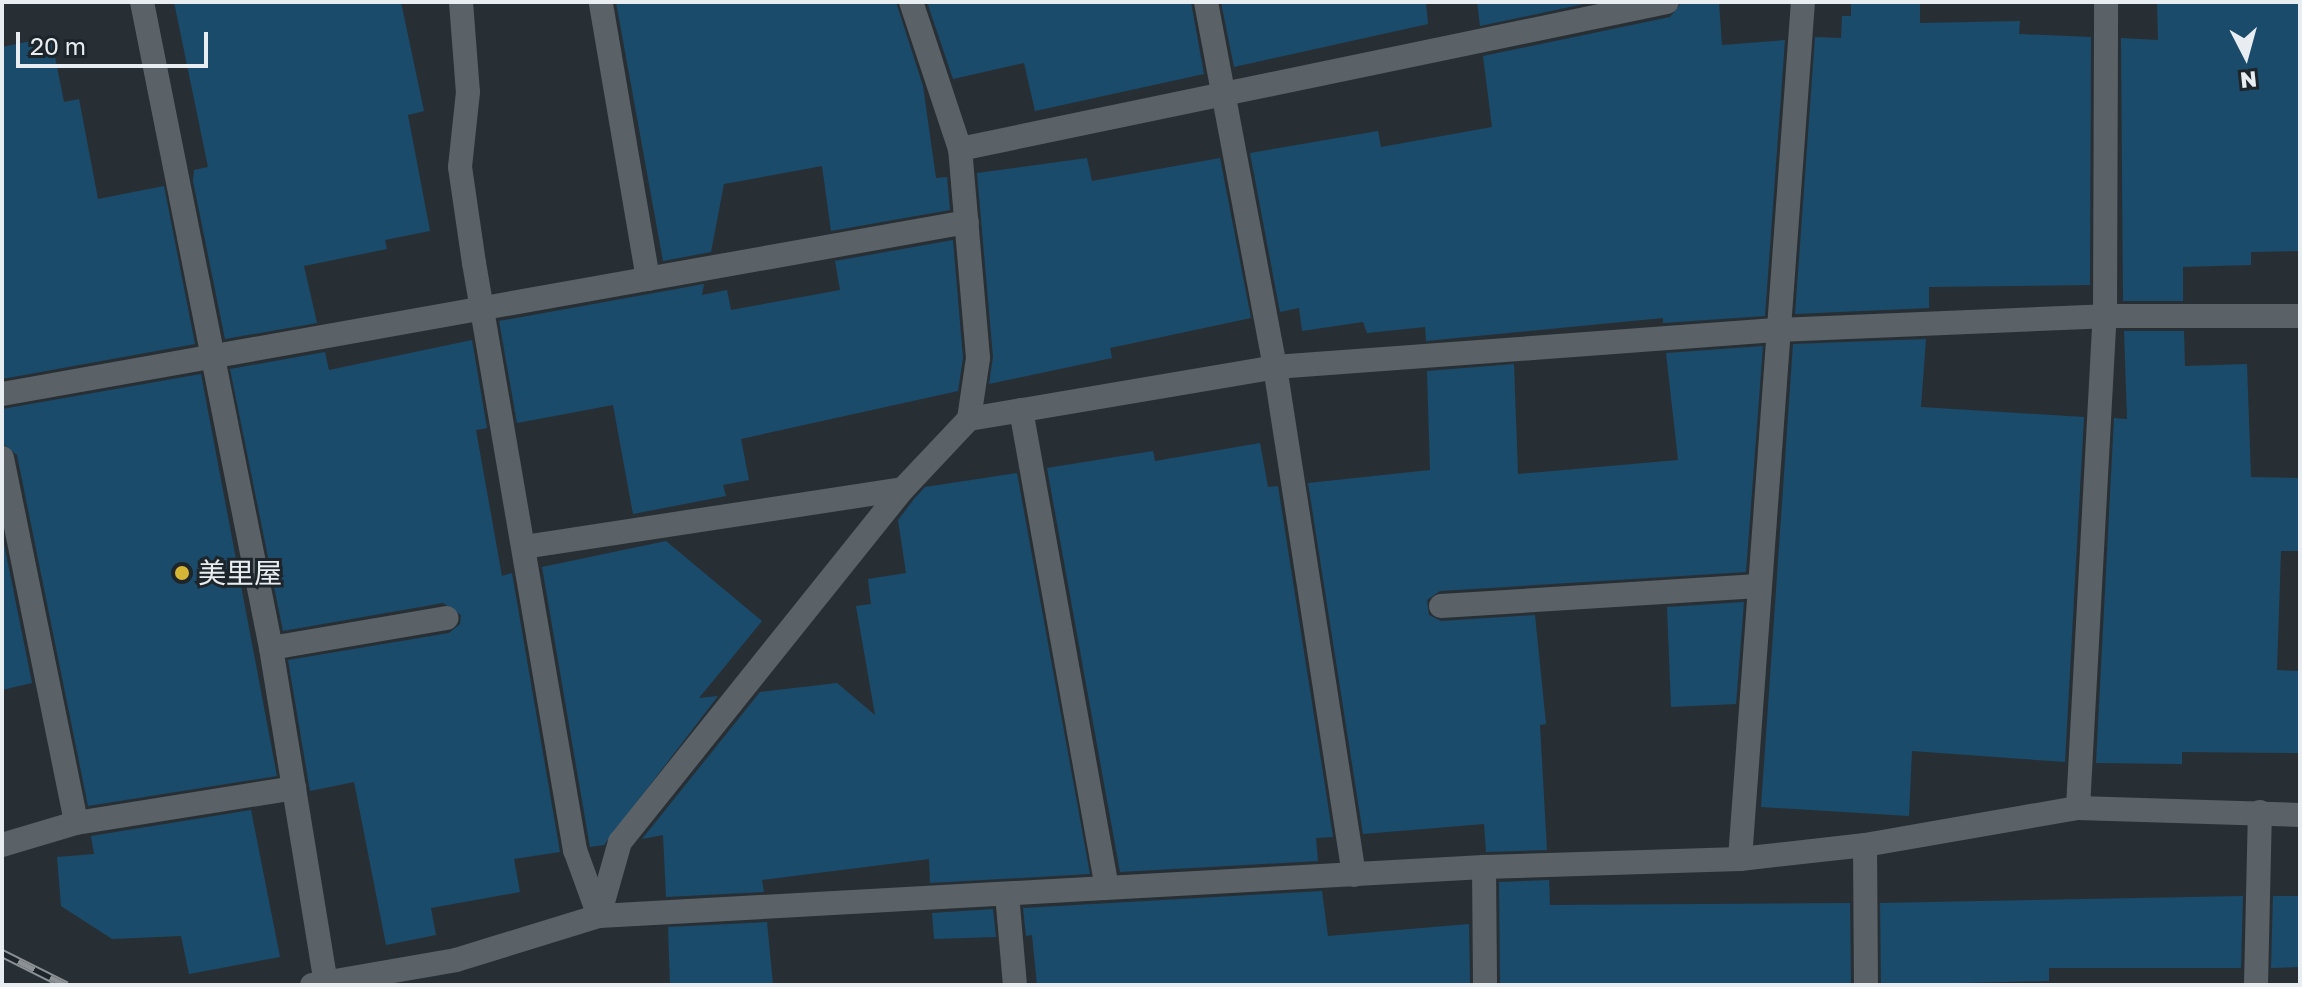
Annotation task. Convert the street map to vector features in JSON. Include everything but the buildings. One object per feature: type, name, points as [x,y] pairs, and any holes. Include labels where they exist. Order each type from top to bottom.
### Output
[{"type":"street","points":[[142,2],[271,648],[294,788],[319,984],[456,960],[599,916],[1484,867],[1740,859],[1865,845],[2078,808],[2300,815]]},
{"type":"street","points":[[461,2],[468,92],[460,167],[575,850],[599,916]]},
{"type":"street","points":[[599,916],[620,842],[903,489],[969,419],[978,358],[960,149],[911,2]]},
{"type":"street","points":[[1206,2],[1275,367],[1354,875]]},
{"type":"street","points":[[960,149],[1224,97],[1667,2]]},
{"type":"street","points":[[1740,859],[1776,330],[1803,2]]},
{"type":"street","points":[[2078,808],[2105,316],[2106,2]]},
{"type":"street","points":[[601,4],[648,279]]},
{"type":"street","points":[[2,394],[967,222]]},
{"type":"street","points":[[969,419],[1275,367],[1776,330],[2105,316],[2300,316]]},
{"type":"street","points":[[1021,410],[1107,886]]},
{"type":"street","points":[[2,458],[76,823]]},
{"type":"street","points":[[524,547],[903,489]]},
{"type":"street","points":[[1441,606],[1758,586]]},
{"type":"street","points":[[271,648],[446,618]]},
{"type":"street","points":[[2,845],[76,823],[294,788]]},
{"type":"street","points":[[2256,985],[2260,812]]},
{"type":"street","points":[[1865,845],[1866,985]]},
{"type":"street","points":[[1484,867],[1485,985]]},
{"type":"street","points":[[1007,894],[1015,985]]},
{"type":"railway","points":[[2,953],[66,985]]},
{"type":"place","name":"美里屋","points":[[182,573]]}]
